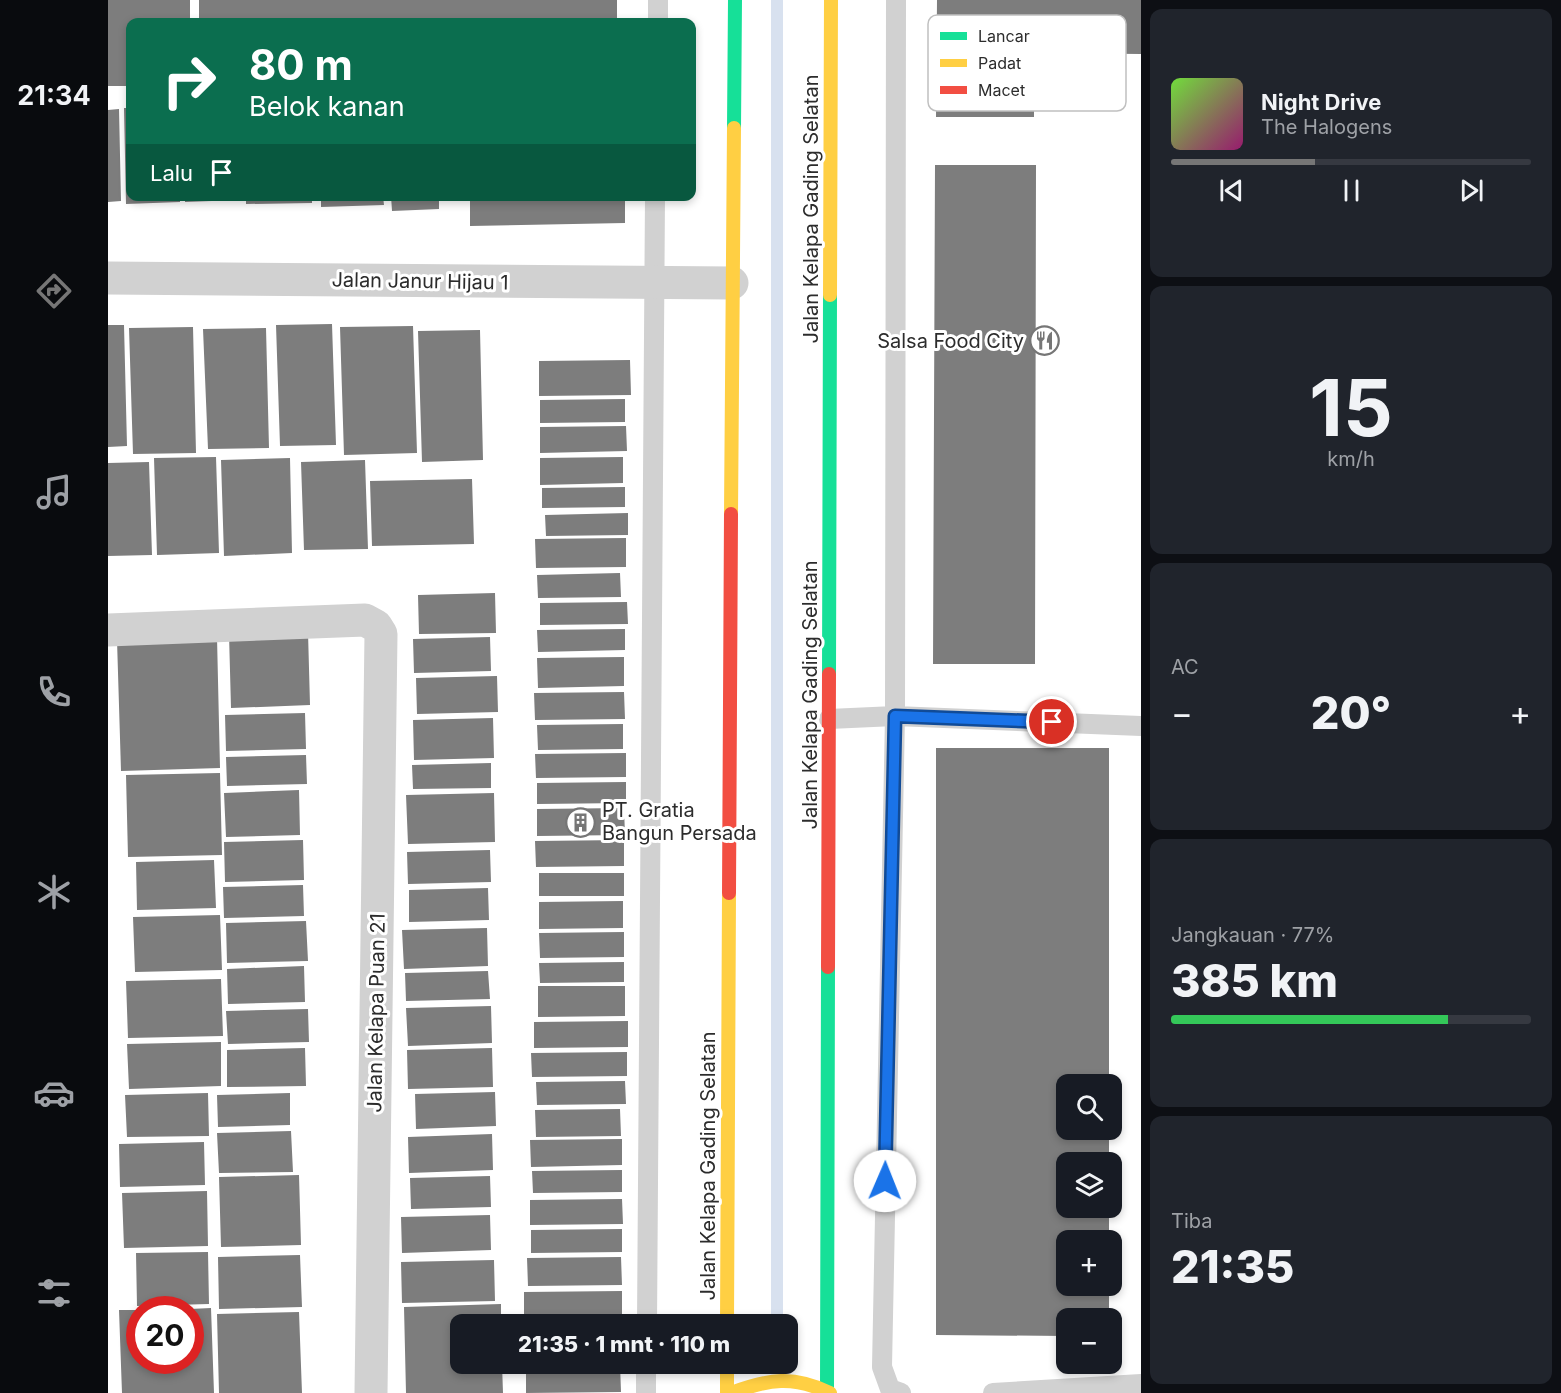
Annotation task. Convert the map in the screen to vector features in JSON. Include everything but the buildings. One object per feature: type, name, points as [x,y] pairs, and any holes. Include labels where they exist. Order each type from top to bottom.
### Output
[{"type":"street","name":"Jalan Kelapa Gading Selatan","points":[[727,1314],[735,0]]},
{"type":"street","name":"Jalan Kelapa Gading Selatan","points":[[829,1392],[831,0]]},
{"type":"street","name":"Jalan Janur Hijau 1","points":[[108,278],[732,283]]},
{"type":"street","name":"Jalan Kelapa Puan 21","points":[[108,630],[365,620],[376,626],[381,634],[371,1393]]},
{"type":"street","points":[[728,1374],[729,1393],[761,1381],[796,1380],[829,1392]]},
{"type":"lane","points":[[658,0],[658,18]]},
{"type":"lane","points":[[896,0],[895,716],[882,1367],[890,1389],[901,1393]]},
{"type":"lane","points":[[647,1314],[656,201]]},
{"type":"lane","points":[[829,719],[895,716],[1141,726]]},
{"type":"lane","points":[[646,1374],[646,1393]]},
{"type":"lane","points":[[993,1393],[1141,1384]]},
{"type":"waterway","points":[[777,0],[777,1314]]},
{"type":"traffic: fast","points":[[734,128],[735,0]]},
{"type":"traffic: fast","points":[[829,674],[830,295]]},
{"type":"traffic: fast","points":[[827,1391],[828,967]]},
{"type":"traffic: slow","points":[[830,295],[831,0]]},
{"type":"traffic: slow","points":[[731,514],[734,128]]},
{"type":"traffic: slow","points":[[727,1314],[729,893]]},
{"type":"traffic: slow","points":[[727,1374],[727,1393]]},
{"type":"traffic: slow","points":[[731,1393],[769,1382],[781,1381],[804,1383],[830,1393]]},
{"type":"traffic: jam","points":[[729,893],[731,514]]},
{"type":"traffic: jam","points":[[828,967],[829,674]]},
{"type":"place","name":"Salsa Food City","points":[[1045,341]]},
{"type":"place","name":"PT. Gratia Bangun Persada","points":[[581,822]]},
{"type":"route","points":[[885,1181],[895,716],[1052,722]]}]
